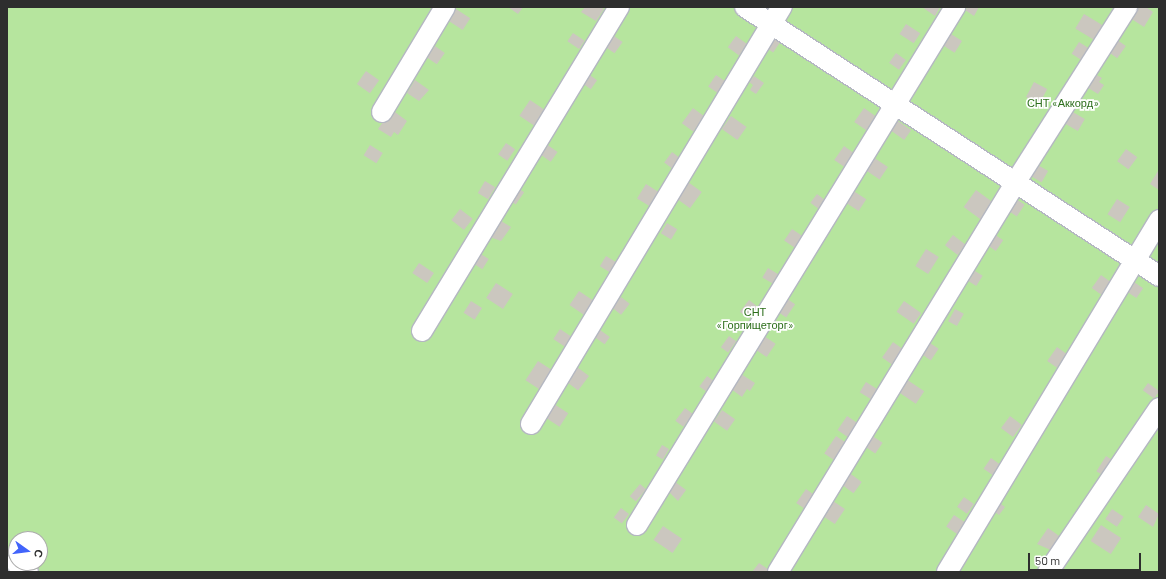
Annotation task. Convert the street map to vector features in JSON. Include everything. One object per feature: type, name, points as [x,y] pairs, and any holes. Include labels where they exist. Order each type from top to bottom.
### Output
[{"type":"street","points":[[382,112],[445,7]]},
{"type":"street","points":[[422,330],[619,7]]},
{"type":"street","points":[[745,7],[1159,276]]},
{"type":"street","points":[[531,424],[770,24],[782,7]]},
{"type":"street","points":[[637,525],[893,104],[955,7]]},
{"type":"street","points":[[778,572],[1015,183],[1127,7]]},
{"type":"street","points":[[947,572],[1159,220]]},
{"type":"street","points":[[1048,572],[1159,408]]},
{"type":"green space","points":[[7,7],[1159,7],[1159,572],[7,572]]},
{"type":"building","points":[[508,7],[523,7],[518,14]]},
{"type":"building","points":[[585,7],[601,7],[604,9],[596,21],[581,12]]},
{"type":"building","points":[[922,7],[940,7],[935,16]]},
{"type":"building","points":[[968,7],[979,7],[974,16],[965,10]]},
{"type":"building","points":[[1137,7],[1146,7],[1153,12],[1144,27],[1130,18]]},
{"type":"building","points":[[456,9],[470,18],[463,30],[448,21]]},
{"type":"building","points":[[1084,14],[1107,28],[1098,42],[1075,29]]},
{"type":"building","points":[[906,24],[920,33],[914,43],[899,34]]},
{"type":"building","points":[[607,31],[623,42],[615,53],[599,42]]},
{"type":"building","points":[[573,33],[585,41],[579,49],[567,41]]},
{"type":"building","points":[[773,33],[782,39],[773,52],[764,46]]},
{"type":"building","points":[[951,34],[962,41],[955,53],[944,46]]},
{"type":"building","points":[[736,36],[747,44],[739,56],[728,47]]},
{"type":"building","points":[[1116,39],[1126,46],[1117,58],[1107,51]]},
{"type":"building","points":[[1079,42],[1090,49],[1083,61],[1072,54]]},
{"type":"building","points":[[435,46],[445,53],[437,64],[427,57]]},
{"type":"building","points":[[896,53],[906,60],[899,70],[889,63]]},
{"type":"building","points":[[366,71],[379,80],[370,93],[357,84]]},
{"type":"building","points":[[584,71],[597,80],[591,89],[578,80]]},
{"type":"building","points":[[1093,73],[1102,78],[1099,82],[1104,85],[1098,94],[1085,86]]},
{"type":"building","points":[[716,75],[725,81],[717,93],[708,87]]},
{"type":"building","points":[[754,76],[764,83],[756,94],[750,90],[753,85],[749,82]]},
{"type":"building","points":[[415,80],[429,90],[419,101],[407,93]]},
{"type":"building","points":[[1034,82],[1047,89],[1039,104],[1026,97]]},
{"type":"building","points":[[530,100],[545,110],[534,126],[519,116]]},
{"type":"building","points":[[693,108],[704,116],[693,132],[682,123]]},
{"type":"building","points":[[864,108],[877,117],[867,131],[854,122]]},
{"type":"building","points":[[1071,111],[1085,119],[1078,131],[1064,123]]},
{"type":"building","points":[[395,112],[407,121],[398,135],[394,132],[391,137],[378,129],[387,116],[390,118]]},
{"type":"building","points":[[731,116],[747,127],[737,140],[722,129]]},
{"type":"building","points":[[898,121],[911,130],[904,140],[891,131]]},
{"type":"building","points":[[542,141],[558,152],[551,162],[535,151]]},
{"type":"building","points":[[506,143],[515,149],[507,161],[498,155]]},
{"type":"building","points":[[370,145],[383,153],[376,163],[364,155]]},
{"type":"building","points":[[844,146],[854,153],[844,167],[834,160]]},
{"type":"building","points":[[1126,149],[1137,157],[1129,169],[1117,161]]},
{"type":"building","points":[[672,152],[680,158],[672,168],[664,162]]},
{"type":"building","points":[[873,157],[888,167],[880,180],[865,169]]},
{"type":"building","points":[[1036,164],[1048,171],[1042,182],[1030,175]]},
{"type":"building","points":[[1158,171],[1159,172],[1159,190],[1150,184]]},
{"type":"building","points":[[485,181],[495,187],[488,199],[478,193]]},
{"type":"building","points":[[688,182],[702,192],[690,208],[676,198]]},
{"type":"building","points":[[646,184],[659,192],[650,206],[637,198]]},
{"type":"building","points":[[515,186],[524,192],[516,205],[507,198]]},
{"type":"building","points":[[852,190],[866,199],[859,211],[844,202]]},
{"type":"building","points":[[976,190],[994,203],[981,220],[964,207]]},
{"type":"building","points":[[817,194],[825,200],[818,209],[810,203]]},
{"type":"building","points":[[1013,197],[1025,205],[1017,216],[1005,209]]},
{"type":"building","points":[[1117,199],[1130,207],[1120,222],[1107,214]]},
{"type":"building","points":[[460,209],[473,219],[464,230],[451,220]]},
{"type":"building","points":[[498,219],[511,227],[501,241],[487,236]]},
{"type":"building","points":[[667,223],[677,229],[671,239],[661,233]]},
{"type":"building","points":[[792,229],[804,237],[796,248],[784,241]]},
{"type":"building","points":[[994,234],[1003,240],[996,251],[987,245]]},
{"type":"building","points":[[953,235],[966,245],[958,255],[945,245]]},
{"type":"building","points":[[926,249],[939,257],[928,274],[915,266]]},
{"type":"building","points":[[476,251],[489,259],[482,269],[470,261]]},
{"type":"building","points":[[606,256],[616,262],[610,272],[600,266]]},
{"type":"building","points":[[419,263],[434,273],[427,283],[412,273]]},
{"type":"building","points":[[768,268],[778,274],[773,284],[762,277]]},
{"type":"building","points":[[975,271],[983,276],[976,286],[969,281]]},
{"type":"building","points":[[1101,275],[1111,282],[1102,295],[1092,288]]},
{"type":"building","points":[[1134,282],[1143,288],[1136,298],[1127,292]]},
{"type":"building","points":[[496,283],[513,294],[503,309],[486,298]]},
{"type":"building","points":[[579,291],[594,301],[584,315],[569,305]]},
{"type":"building","points":[[621,297],[630,304],[621,315],[612,308]]},
{"type":"building","points":[[786,298],[795,304],[786,317],[777,311]]},
{"type":"building","points":[[749,300],[758,307],[748,319],[740,312]]},
{"type":"building","points":[[471,301],[482,308],[475,320],[464,313]]},
{"type":"building","points":[[904,301],[921,313],[914,324],[897,312]]},
{"type":"building","points":[[955,309],[964,314],[957,326],[948,321]]},
{"type":"building","points":[[560,329],[572,337],[565,347],[553,339]]},
{"type":"building","points":[[600,330],[610,337],[605,344],[595,337]]},
{"type":"building","points":[[729,336],[736,341],[728,353],[721,347]]},
{"type":"building","points":[[764,336],[776,344],[767,357],[755,349]]},
{"type":"building","points":[[927,341],[939,349],[931,360],[919,353]]},
{"type":"building","points":[[893,342],[903,349],[892,364],[882,358]]},
{"type":"building","points":[[1057,347],[1067,354],[1057,368],[1047,361]]},
{"type":"building","points":[[538,361],[552,370],[540,390],[525,380]]},
{"type":"building","points":[[577,367],[589,376],[578,390],[566,381]]},
{"type":"building","points":[[741,374],[755,383],[750,391],[747,389],[742,397],[731,389]]},
{"type":"building","points":[[707,376],[714,381],[707,392],[699,387]]},
{"type":"building","points":[[906,379],[924,391],[916,404],[898,391]]},
{"type":"building","points":[[866,382],[877,389],[871,399],[860,392]]},
{"type":"building","points":[[1148,383],[1159,391],[1154,399],[1143,390]]},
{"type":"building","points":[[554,404],[568,413],[560,427],[545,417]]},
{"type":"building","points":[[685,408],[693,414],[683,427],[675,421]]},
{"type":"building","points":[[722,410],[735,419],[727,431],[714,421]]},
{"type":"building","points":[[847,416],[859,424],[849,438],[837,430]]},
{"type":"building","points":[[1010,416],[1022,425],[1013,437],[1001,428]]},
{"type":"building","points":[[871,435],[883,443],[875,454],[864,446]]},
{"type":"building","points":[[836,436],[848,444],[836,461],[824,453]]},
{"type":"building","points":[[662,445],[669,449],[663,459],[656,455]]},
{"type":"building","points":[[1106,456],[1117,463],[1107,478],[1096,471]]},
{"type":"building","points":[[991,458],[1001,465],[993,476],[984,469]]},
{"type":"building","points":[[848,472],[862,482],[854,493],[840,483]]},
{"type":"building","points":[[674,481],[686,490],[678,501],[667,490]]},
{"type":"building","points":[[640,484],[646,489],[636,501],[630,496]]},
{"type":"building","points":[[806,489],[816,496],[806,510],[796,503]]},
{"type":"building","points":[[964,497],[974,504],[967,514],[957,507]]},
{"type":"building","points":[[830,499],[845,509],[835,524],[820,514]]},
{"type":"building","points":[[997,501],[1005,507],[999,515],[991,509]]},
{"type":"building","points":[[1146,505],[1159,514],[1153,527],[1138,517]]},
{"type":"building","points":[[621,508],[629,514],[622,524],[614,518]]},
{"type":"building","points":[[1112,509],[1124,517],[1117,527],[1105,519]]},
{"type":"building","points":[[954,515],[966,523],[958,534],[946,527]]},
{"type":"building","points":[[1101,525],[1121,538],[1111,554],[1091,541]]},
{"type":"building","points":[[663,526],[682,539],[673,553],[653,540]]},
{"type":"building","points":[[1048,528],[1062,538],[1053,551],[1037,544]]},
{"type":"building","points":[[759,563],[769,570],[767,572],[752,572]]},
{"type":"park label","name":"СНТ «Аккорд»","points":[[1063,103]]},
{"type":"park label","name":"СНТ «Горпищеторг»","points":[[755,319]]}]
